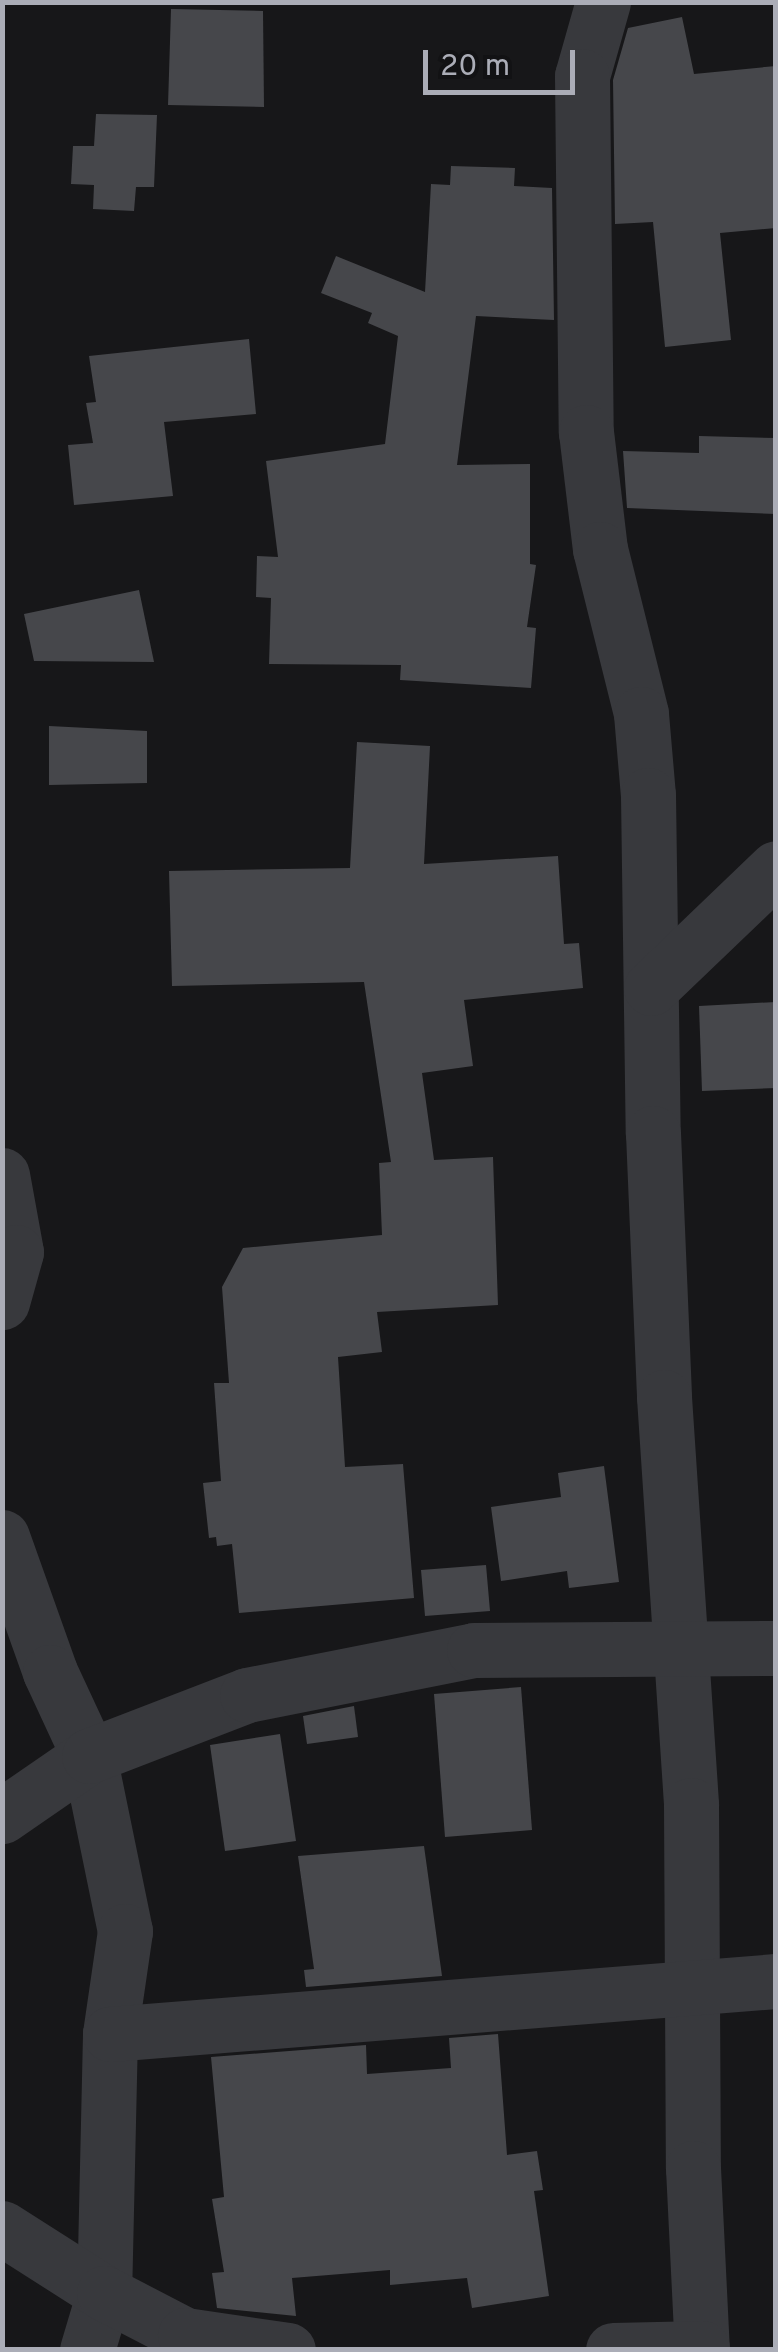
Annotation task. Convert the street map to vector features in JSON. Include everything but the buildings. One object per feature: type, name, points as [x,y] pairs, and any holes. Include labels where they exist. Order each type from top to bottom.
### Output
[{"type":"street","points":[[603,2],[582,76],[581,298],[586,432],[600,549],[641,714],[648,796],[650,988],[664,1397],[684,1648],[692,2168],[702,2349],[614,2350]]},
{"type":"street","points":[[650,988],[776,868]]},
{"type":"street","points":[[2,1175],[16,1252],[2,1302]]},
{"type":"street","points":[[2,1537],[50,1672],[90,1756],[125,1931],[110,2034],[104,2293],[87,2350]]},
{"type":"street","points":[[2,1816],[90,1756],[247,1695],[474,1650],[776,1648]]},
{"type":"street","points":[[110,2034],[691,1985],[776,1982]]},
{"type":"street","points":[[2,2228],[104,2293],[185,2335],[288,2350]]}]
